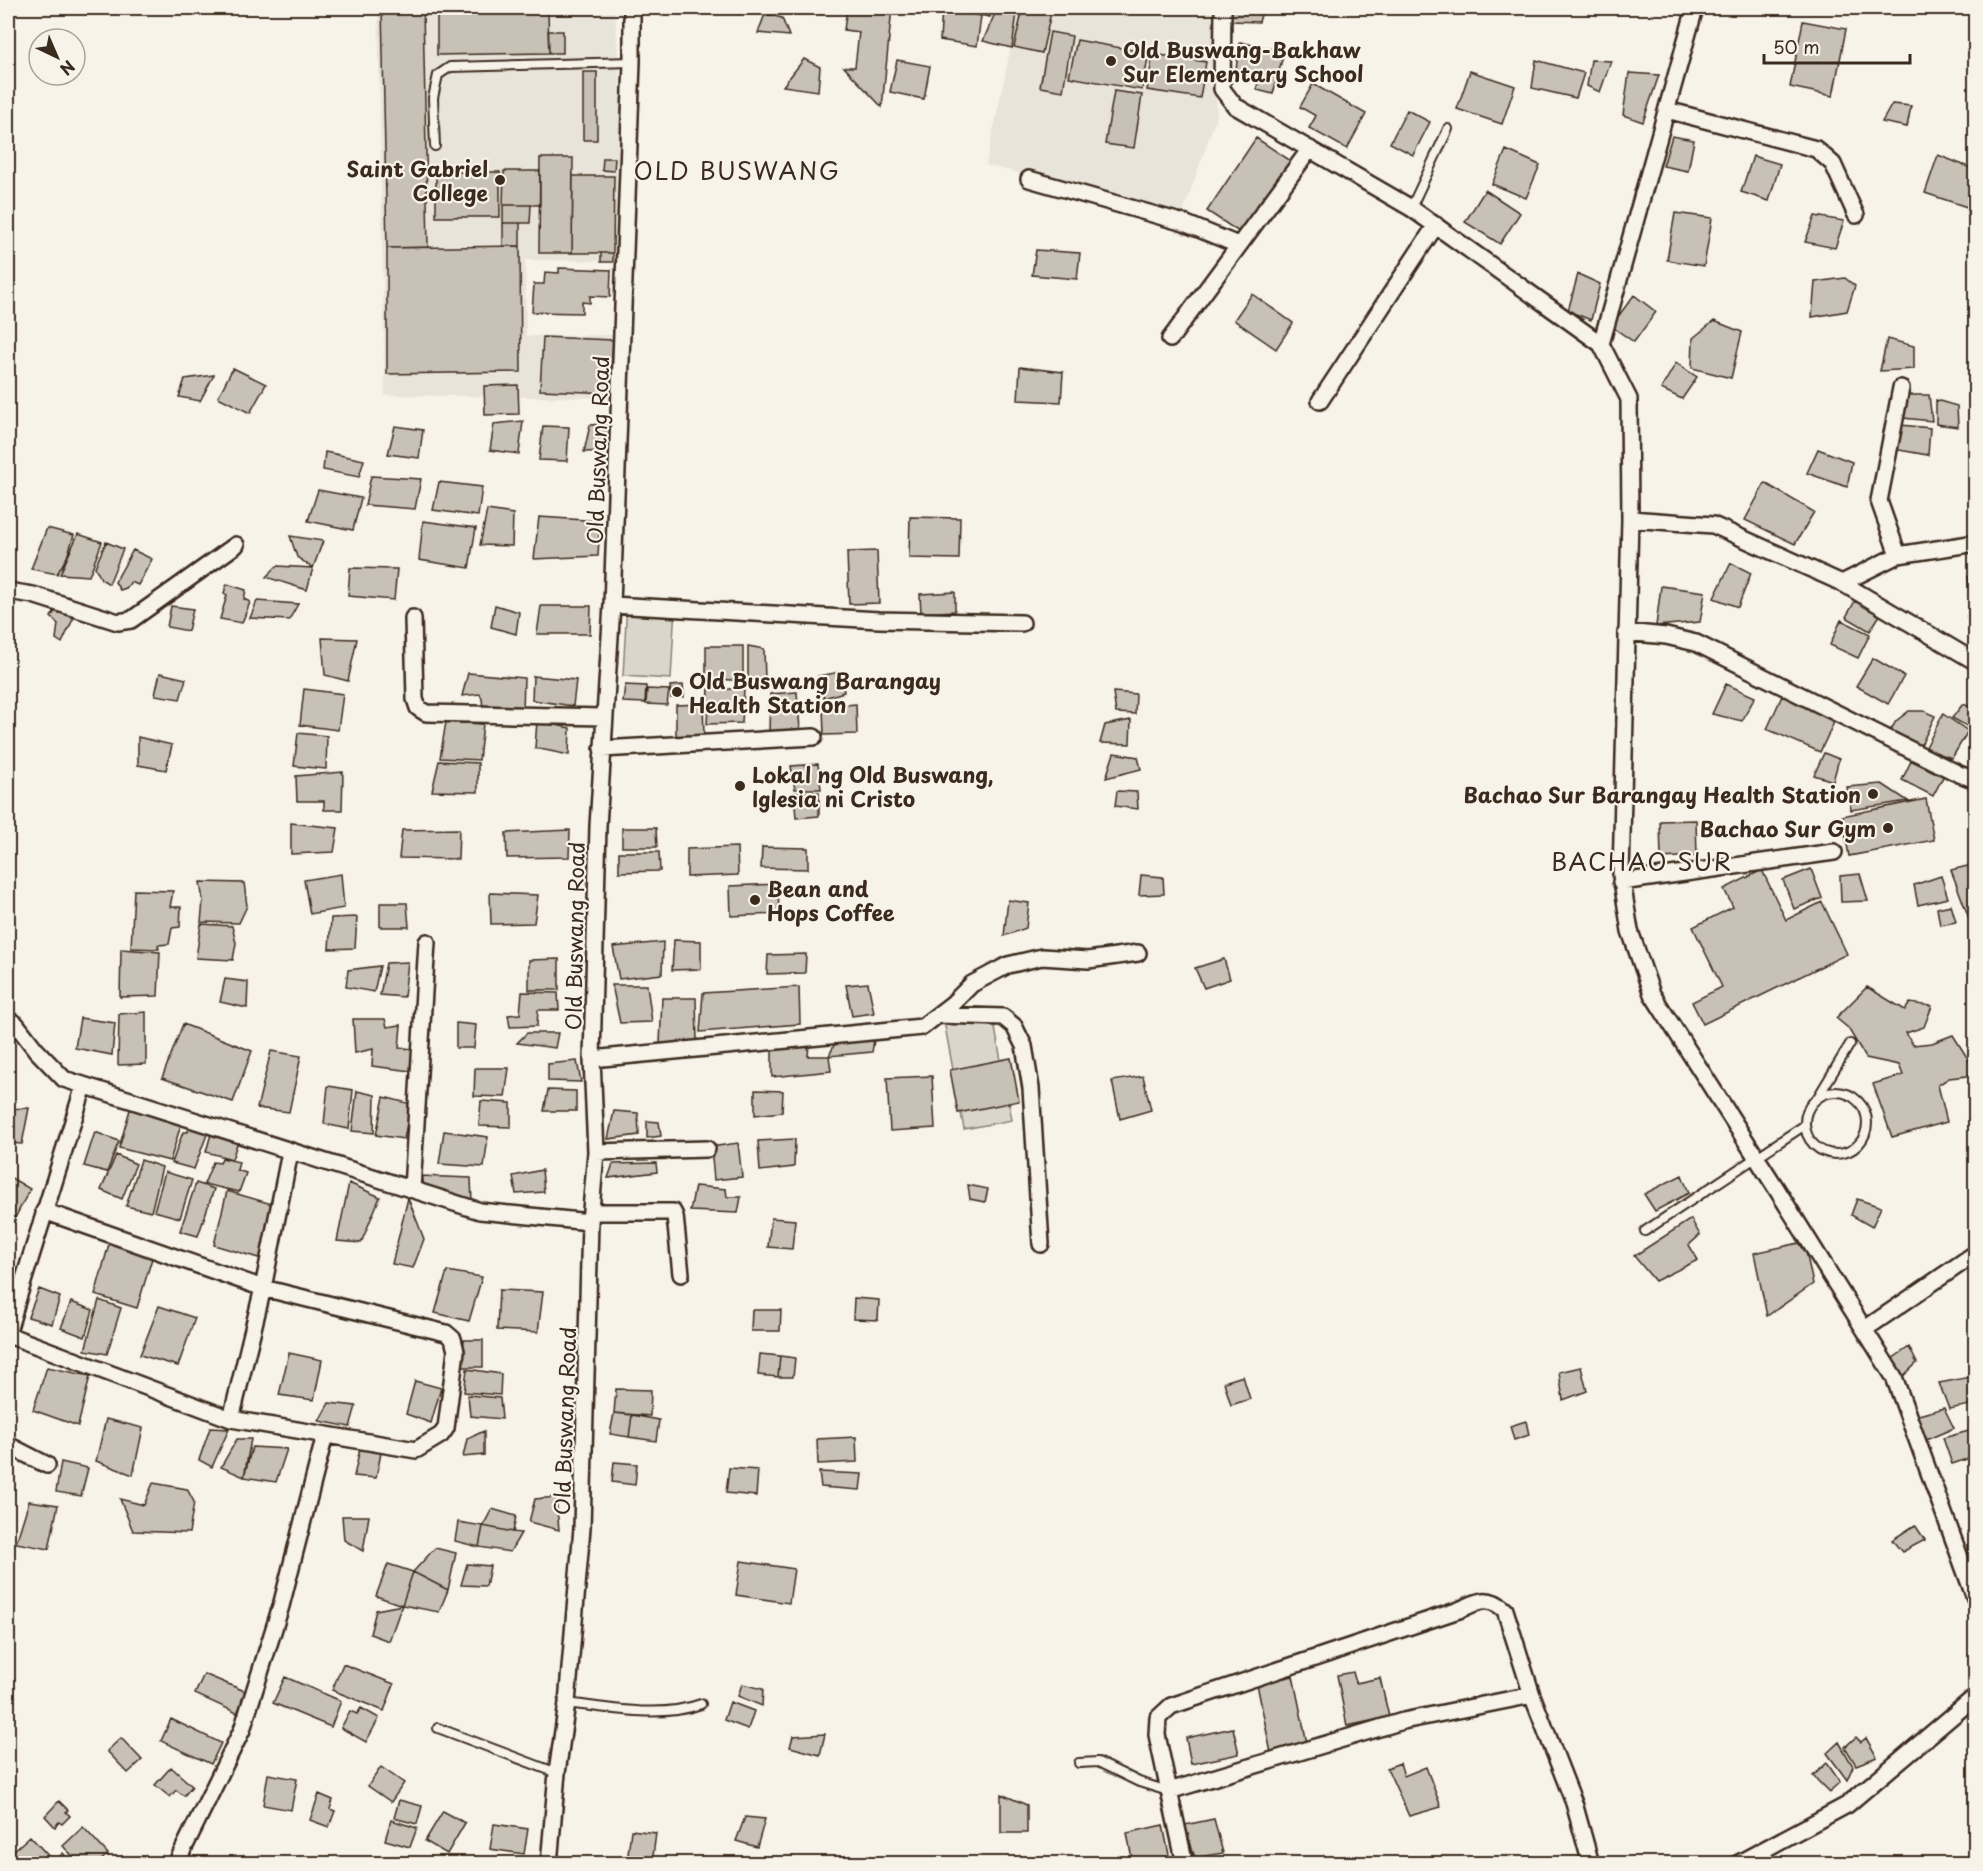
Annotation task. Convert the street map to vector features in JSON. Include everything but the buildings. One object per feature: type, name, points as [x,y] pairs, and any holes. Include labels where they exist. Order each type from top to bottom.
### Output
[{"type":"street","name":"Old Buswang Road","points":[[549,1863],[557,1773],[567,1703],[582,1528],[591,1217],[596,1152],[592,1059],[598,826],[603,717],[612,605],[632,62],[632,8]]},
{"type":"street","points":[[1223,8],[1222,89],[1235,106],[1411,208],[1601,344],[1629,399],[1630,519],[1621,882],[1630,931],[1652,994],[1894,1377],[1976,1601]]},
{"type":"street","points":[[1601,344],[1695,8]]},
{"type":"street","points":[[1667,110],[1816,149],[1833,164],[1856,215]]},
{"type":"street","points":[[1170,339],[1310,149]]},
{"type":"street","points":[[1029,180],[1184,223],[1238,245]]},
{"type":"street","points":[[1320,402],[1436,225]]},
{"type":"street","points":[[1898,555],[1879,501],[1901,388]]},
{"type":"street","points":[[1630,519],[1713,525],[1842,583],[1976,662]]},
{"type":"street","points":[[1842,583],[1898,555],[1976,543]]},
{"type":"street","points":[[8,591],[33,596],[118,622],[131,620],[236,545]]},
{"type":"street","points":[[612,605],[879,620],[1022,623]]},
{"type":"street","points":[[413,618],[415,699],[418,708],[426,713],[603,717]]},
{"type":"street","points":[[1626,632],[1666,636],[1696,644],[1959,774],[1976,780]]},
{"type":"street","points":[[602,749],[814,737]]},
{"type":"street","points":[[1621,882],[1834,852]]},
{"type":"street","points":[[412,1189],[427,942]]},
{"type":"street","points":[[592,1059],[922,1027],[972,984],[1008,964],[1042,957],[1089,960],[1138,953]]},
{"type":"street","points":[[938,1015],[1003,1017],[1014,1026],[1024,1046],[1031,1088],[1041,1244]]},
{"type":"street","points":[[8,1020],[15,1024],[64,1079],[480,1211],[591,1217],[673,1212],[681,1274]]},
{"type":"street","points":[[44,1211],[262,1288],[446,1333],[453,1339],[456,1351],[446,1428],[441,1435],[416,1450],[231,1419],[8,1333],[13,1297],[44,1211],[84,1086]]},
{"type":"street","points":[[596,1152],[707,1149]]},
{"type":"street","points":[[231,1419],[262,1288],[290,1152]]},
{"type":"street","points":[[1865,1329],[1976,1253]]},
{"type":"street","points":[[176,1863],[242,1730],[281,1606],[326,1435]]},
{"type":"street","points":[[8,1445],[47,1465]]},
{"type":"street","points":[[1185,1863],[1157,1735],[1158,1718],[1171,1706],[1459,1610],[1484,1599],[1496,1602],[1505,1610],[1532,1695],[1574,1803],[1591,1863]]},
{"type":"street","points":[[1170,1791],[1403,1721],[1532,1695]]},
{"type":"street","points":[[1737,1863],[1847,1805],[1976,1696]]},
{"type":"lane","points":[[435,146],[433,98],[438,75],[450,67],[632,62]]},
{"type":"lane","points":[[1411,208],[1448,129]]},
{"type":"lane","points":[[1817,1098],[1836,1092],[1846,1093],[1855,1098],[1866,1115],[1864,1136],[1858,1144],[1850,1150],[1829,1153],[1813,1143],[1807,1134],[1805,1125],[1810,1106],[1850,1044]]},
{"type":"lane","points":[[1645,1231],[1805,1125]]},
{"type":"lane","points":[[567,1703],[632,1711],[684,1710],[701,1704]]},
{"type":"lane","points":[[438,1728],[557,1773]]},
{"type":"lane","points":[[1079,1763],[1098,1762],[1139,1782],[1170,1791]]},
{"type":"shaded area","name":"Saint Gabriel College","points":[[378,8],[615,8],[621,101],[617,261],[525,260],[526,336],[616,335],[614,398],[385,395]]},
{"type":"shaded area","name":"Old Buswang-Bakhaw Sur Elementary School","points":[[1019,8],[1212,8],[1217,115],[1183,213],[986,165]]},
{"type":"shaded area","points":[[627,603],[675,605],[671,679],[623,676]]},
{"type":"shaded area","points":[[992,1012],[1012,1120],[964,1129],[944,1021]]},
{"type":"place","name":"Old Buswang-Bakhaw Sur Elementary School","points":[[1111,61]]},
{"type":"place","name":"Saint Gabriel College","points":[[500,180]]},
{"type":"place","name":"Old Buswang Barangay Health Station","points":[[677,692]]},
{"type":"place","name":"Lokal ng Old Buswang, Iglesia ni Cristo","points":[[740,786]]},
{"type":"place","name":"Bachao Sur Barangay Health Station","points":[[1873,794]]},
{"type":"place","name":"Bachao Sur Gym","points":[[1888,828]]},
{"type":"place","name":"Bean and Hops Coffee","points":[[755,900]]},
{"type":"district","name":"OLD BUSWANG","points":[[737,170]]},
{"type":"district","name":"BACHAO SUR","points":[[1642,861]]}]
